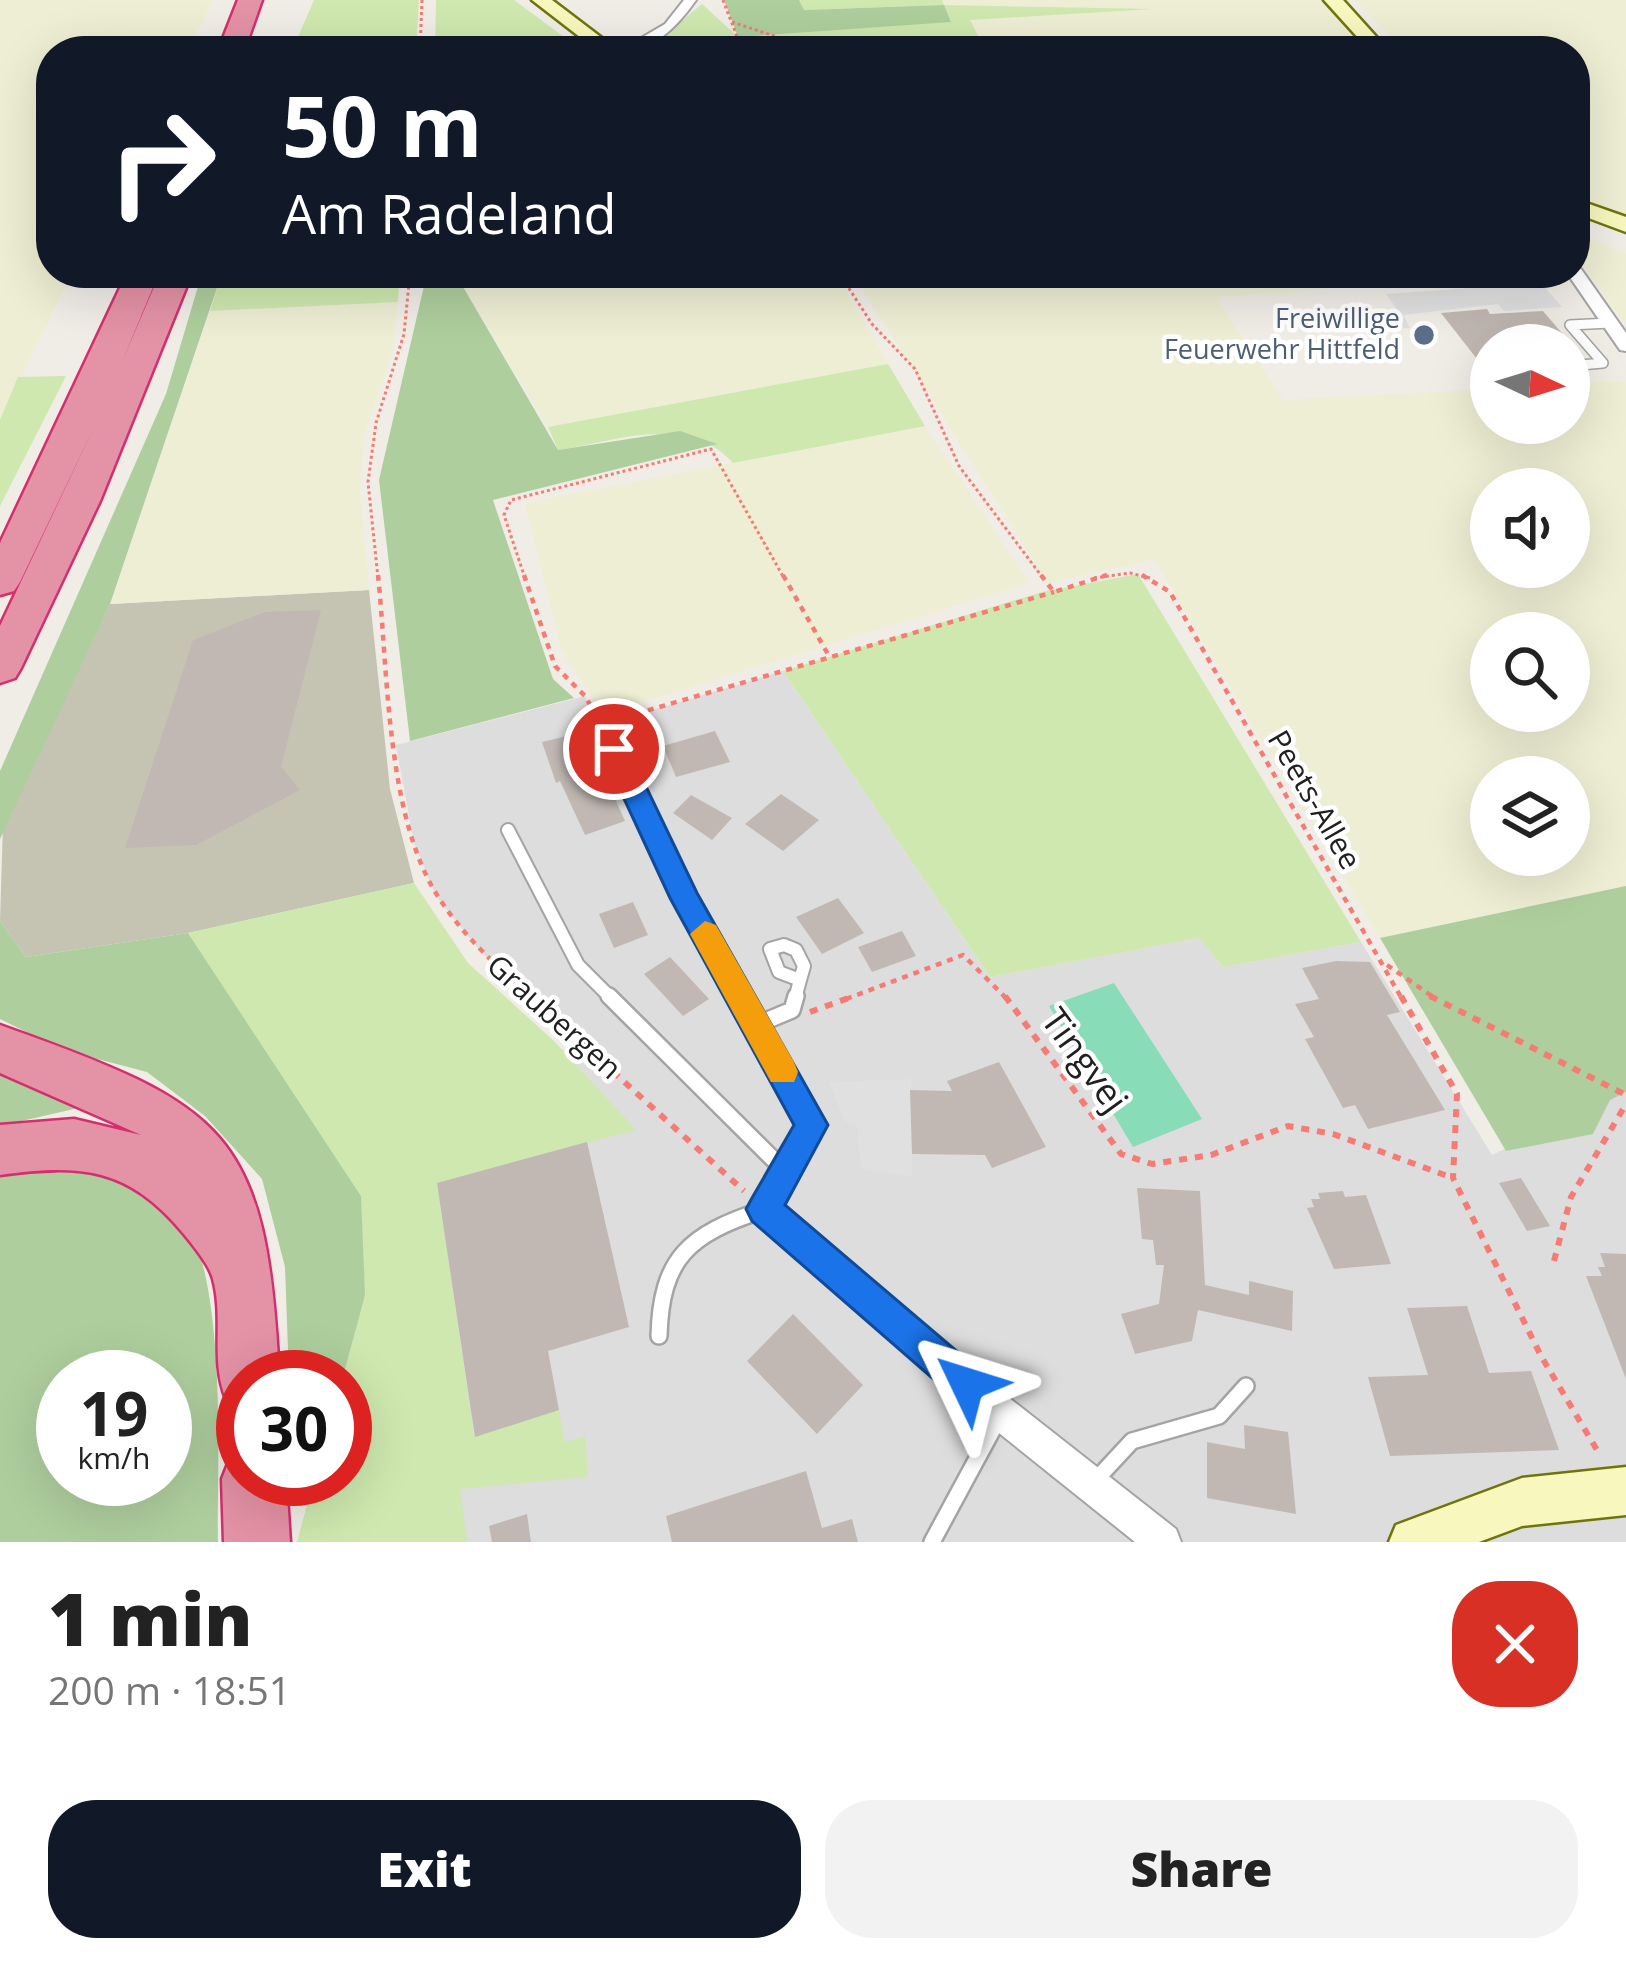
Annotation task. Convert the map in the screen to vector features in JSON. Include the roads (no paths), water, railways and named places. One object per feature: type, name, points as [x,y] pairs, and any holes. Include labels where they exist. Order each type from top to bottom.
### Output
[{"type":"highway","points":[[237,36],[250,0]]},
{"type":"highway","points":[[265,36],[278,0]]},
{"type":"highway","points":[[0,582],[87,405],[137,288]]},
{"type":"highway","points":[[0,668],[81,501],[170,288]]},
{"type":"highway","points":[[0,1048],[145,1109],[191,1142],[225,1187],[246,1350]]},
{"type":"highway","points":[[0,1150],[69,1145],[127,1153],[152,1164],[194,1198],[238,1265]]},
{"type":"highway","points":[[255,1506],[257,1542]]},
{"type":"street","points":[[541,0],[589,36]]},
{"type":"street","points":[[651,36],[674,22],[690,0]]},
{"type":"street","points":[[1333,0],[1366,36]]},
{"type":"street","points":[[639,36],[674,22]]},
{"type":"street","points":[[1590,211],[1626,225]]},
{"type":"street","points":[[1586,288],[1626,346]]},
{"type":"street","points":[[614,749],[685,898],[812,1125],[764,1209],[1001,1414],[1162,1542]]},
{"type":"street","points":[[1413,1542],[1522,1502],[1624,1491]]},
{"type":"lane","points":[[1590,324],[1610,323]]},
{"type":"lane","points":[[1590,348],[1603,363],[1590,364]]},
{"type":"lane","points":[[508,830],[578,964],[785,1172]]},
{"type":"lane","points":[[758,1028],[792,1010],[800,980]]},
{"type":"lane","points":[[659,1336],[662,1282],[678,1262],[728,1220],[764,1209]]},
{"type":"lane","points":[[1091,1485],[1132,1441],[1220,1416],[1246,1386]]},
{"type":"lane","points":[[932,1542],[1001,1414]]},
{"type":"place","name":"Freiwillige Feuerwehr Hittfeld","points":[[1424,335]]}]
